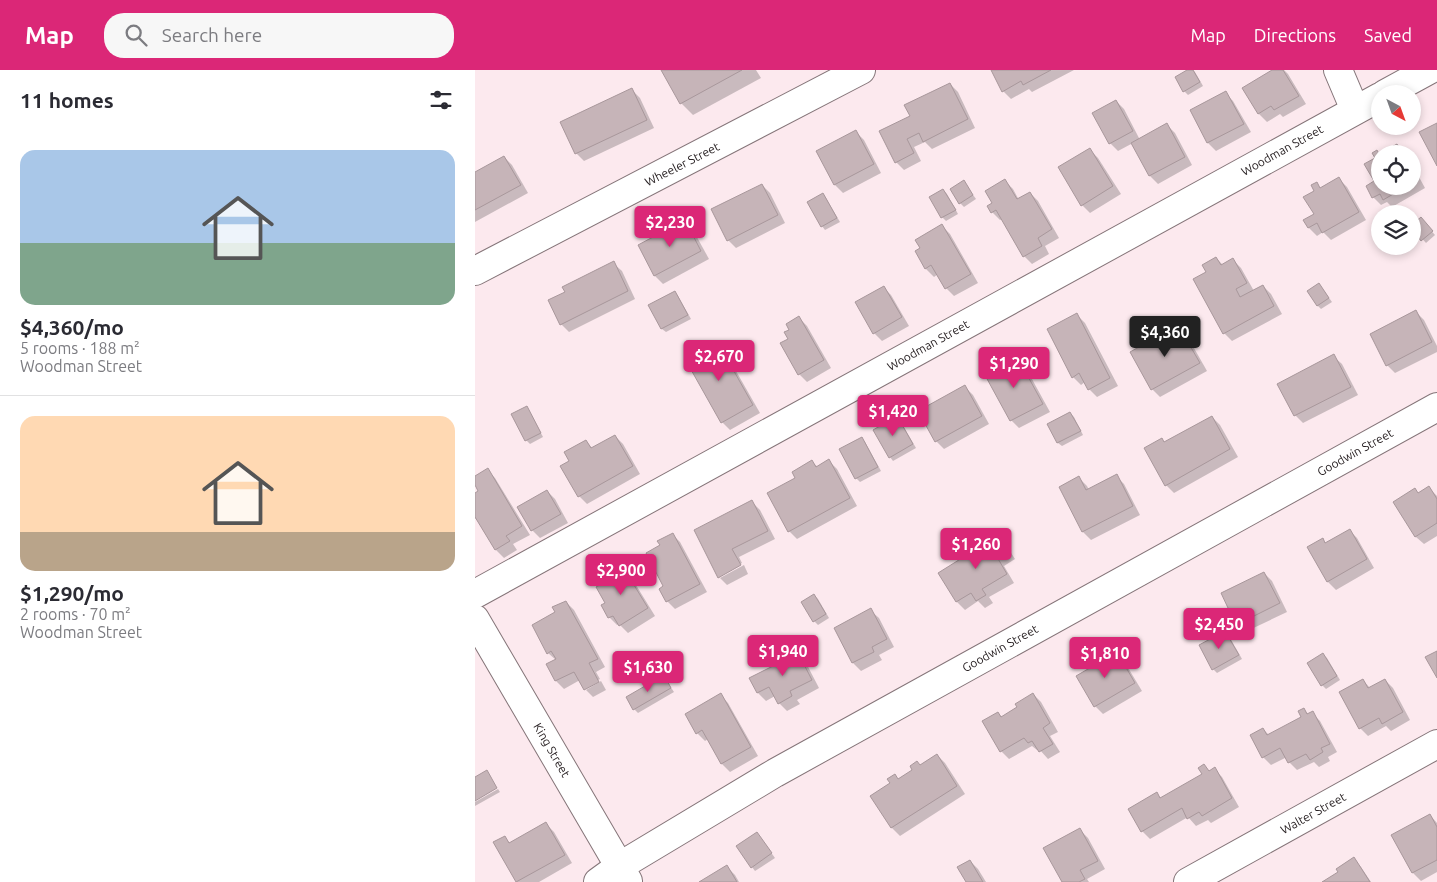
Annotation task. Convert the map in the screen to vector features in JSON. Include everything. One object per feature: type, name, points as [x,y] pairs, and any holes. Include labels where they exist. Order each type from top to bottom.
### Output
[{"type":"street","name":"Wheeler Street","points":[[475,271],[861,70]]},
{"type":"street","points":[[1338,70],[1355,110]]},
{"type":"street","points":[[1402,85],[1429,70]]},
{"type":"street","name":"Woodman Street","points":[[475,594],[1371,102]]},
{"type":"street","name":"Goodwin Street","points":[[615,877],[784,769],[1437,407]]},
{"type":"street","name":"King Street","points":[[475,619],[615,877]]},
{"type":"street","name":"Walter Street","points":[[1189,882],[1437,744]]},
{"type":"building","points":[[661,70],[742,70],[680,104]]},
{"type":"building","points":[[991,70],[1051,70],[1023,85],[1021,81],[1002,92]]},
{"type":"building","points":[[1187,70],[1193,70],[1200,82],[1183,92],[1175,77]]},
{"type":"building","points":[[1272,70],[1283,70],[1299,96],[1274,110],[1271,106],[1258,114],[1242,88]]},
{"type":"building","points":[[950,83],[968,119],[923,142],[919,133],[907,139],[914,153],[895,163],[879,131],[910,116],[904,105]]},
{"type":"building","points":[[632,88],[647,120],[575,154],[560,122]]},
{"type":"building","points":[[1226,91],[1244,124],[1207,143],[1190,110]]},
{"type":"building","points":[[1116,100],[1133,131],[1109,144],[1092,113]]},
{"type":"building","points":[[1167,123],[1185,157],[1149,176],[1131,143]]},
{"type":"building","points":[[1437,123],[1437,166],[1421,135],[1421,131]]},
{"type":"building","points":[[856,130],[874,164],[834,185],[816,151]]},
{"type":"building","points":[[1090,148],[1113,186],[1081,206],[1058,167]]},
{"type":"building","points":[[504,156],[521,185],[475,210],[475,172]]},
{"type":"building","points":[[1371,160],[1371,176],[1364,164]]},
{"type":"building","points":[[1339,177],[1359,212],[1322,233],[1317,223],[1308,228],[1303,220],[1314,214],[1303,197],[1314,191],[1311,185],[1317,182],[1320,188]]},
{"type":"building","points":[[1005,179],[1017,199],[1030,192],[1052,229],[1038,238],[1042,246],[1023,257],[996,210],[991,213],[987,206],[992,203],[985,191]]},
{"type":"building","points":[[964,180],[973,195],[959,204],[950,189]]},
{"type":"building","points":[[1371,183],[1371,195],[1378,195],[1372,198],[1366,186]]},
{"type":"building","points":[[762,184],[778,215],[727,241],[711,209]]},
{"type":"building","points":[[943,189],[956,210],[941,218],[929,197]]},
{"type":"building","points":[[823,193],[837,218],[821,227],[807,202]]},
{"type":"building","points":[[1380,195],[1392,195],[1383,200]]},
{"type":"building","points":[[1421,217],[1433,231],[1421,241]]},
{"type":"building","points":[[685,220],[701,251],[654,276],[638,245]]},
{"type":"building","points":[[942,224],[971,274],[945,289],[931,265],[925,269],[915,251],[920,248],[915,240]]},
{"type":"building","points":[[1216,257],[1221,265],[1233,258],[1247,283],[1236,289],[1240,297],[1263,285],[1274,306],[1223,334],[1193,279],[1206,272],[1202,265]]},
{"type":"building","points":[[614,261],[628,291],[560,325],[548,300],[565,292],[562,287]]},
{"type":"building","points":[[1319,283],[1329,298],[1317,306],[1307,291]]},
{"type":"building","points":[[884,286],[902,317],[873,334],[855,302]]},
{"type":"building","points":[[675,291],[688,315],[661,329],[648,305]]},
{"type":"building","points":[[1416,310],[1432,342],[1386,366],[1370,334]]},
{"type":"building","points":[[1077,313],[1110,378],[1088,390],[1079,373],[1072,378],[1047,329]]},
{"type":"building","points":[[799,316],[824,360],[798,375],[780,343],[788,339],[784,332],[789,330],[786,324]]},
{"type":"building","points":[[1178,325],[1200,363],[1151,390],[1130,352]]},
{"type":"building","points":[[717,341],[753,405],[721,423],[685,359]]},
{"type":"building","points":[[1334,354],[1351,387],[1294,416],[1277,384]]},
{"type":"building","points":[[1004,359],[1007,366],[1019,360],[1043,404],[1010,421],[986,377],[999,369],[996,363]]},
{"type":"building","points":[[965,385],[982,416],[935,442],[918,411]]},
{"type":"building","points":[[527,406],[541,433],[525,441],[511,414]]},
{"type":"building","points":[[1070,412],[1081,431],[1057,443],[1047,424]]},
{"type":"building","points":[[897,416],[913,444],[889,458],[873,430]]},
{"type":"building","points":[[1212,416],[1230,449],[1165,486],[1144,448],[1162,438],[1164,442]]},
{"type":"building","points":[[615,435],[633,466],[578,497],[560,466],[569,461],[564,452],[586,440],[591,448]]},
{"type":"building","points":[[862,437],[878,467],[855,479],[839,449]]},
{"type":"building","points":[[829,459],[850,498],[788,532],[767,493],[795,478],[792,472],[812,460],[816,467]]},
{"type":"building","points":[[488,468],[522,526],[506,536],[510,541],[495,550],[475,517],[475,493],[478,491],[475,485],[475,476]]},
{"type":"building","points":[[1117,474],[1133,506],[1082,532],[1059,487],[1079,476],[1086,490]]},
{"type":"building","points":[[1429,486],[1437,499],[1437,523],[1415,537],[1393,502],[1415,488],[1418,493]]},
{"type":"building","points":[[547,490],[561,514],[531,531],[517,507]]},
{"type":"building","points":[[752,500],[768,531],[732,549],[741,565],[718,578],[694,530]]},
{"type":"building","points":[[1350,529],[1367,559],[1327,582],[1307,547],[1323,538],[1325,543]]},
{"type":"building","points":[[996,532],[1008,551],[997,557],[1007,574],[982,589],[986,595],[976,601],[971,593],[956,602],[938,573],[986,543],[984,539]]},
{"type":"building","points":[[673,533],[700,584],[666,602],[659,589],[663,586],[646,553],[660,545],[657,541]]},
{"type":"building","points":[[620,562],[648,608],[619,626],[613,616],[608,618],[601,605],[605,603],[596,587],[609,580],[605,572]]},
{"type":"building","points":[[1264,572],[1280,603],[1236,625],[1221,593]]},
{"type":"building","points":[[814,594],[826,614],[813,622],[801,602]]},
{"type":"building","points":[[566,601],[598,659],[589,663],[599,682],[584,690],[574,672],[555,681],[546,664],[556,659],[551,651],[547,654],[532,625],[555,612],[552,607]]},
{"type":"building","points":[[871,608],[887,639],[872,647],[874,652],[852,663],[834,628]]},
{"type":"building","points":[[1225,631],[1239,655],[1212,670],[1199,645]]},
{"type":"building","points":[[796,649],[812,680],[790,691],[792,696],[778,704],[769,687],[757,693],[749,678],[785,660],[783,656]]},
{"type":"building","points":[[1437,651],[1437,678],[1425,657]]},
{"type":"building","points":[[1117,652],[1135,683],[1094,707],[1076,676]]},
{"type":"building","points":[[1323,653],[1337,676],[1321,686],[1307,663]]},
{"type":"building","points":[[664,675],[671,688],[633,710],[626,697]]},
{"type":"building","points":[[1363,679],[1368,688],[1385,679],[1403,712],[1382,724],[1379,718],[1359,729],[1339,692]]},
{"type":"building","points":[[721,693],[751,747],[721,764],[702,730],[696,734],[685,714]]},
{"type":"building","points":[[1033,693],[1050,723],[1043,728],[1053,744],[1039,752],[1032,741],[1028,743],[1024,738],[1000,752],[982,721],[998,712],[1001,717],[1017,707],[1015,704]]},
{"type":"building","points":[[1304,708],[1307,714],[1313,711],[1330,744],[1321,748],[1323,752],[1310,760],[1306,754],[1288,763],[1280,748],[1262,758],[1250,735],[1263,728],[1267,735],[1301,717],[1298,711]]},
{"type":"building","points":[[937,754],[957,786],[891,828],[870,796],[890,783],[887,779],[895,774],[898,779],[912,770],[910,766],[917,761],[920,765]]},
{"type":"building","points":[[1204,764],[1209,771],[1215,767],[1232,798],[1202,816],[1199,812],[1187,819],[1182,808],[1141,832],[1128,809],[1157,792],[1160,798],[1202,774],[1198,768]]},
{"type":"building","points":[[487,770],[497,788],[475,801],[475,777]]},
{"type":"building","points":[[1430,814],[1437,827],[1437,860],[1412,873],[1391,835]]},
{"type":"building","points":[[546,822],[565,855],[516,882],[493,842],[505,836],[509,843]]},
{"type":"building","points":[[1080,828],[1098,861],[1080,870],[1085,879],[1079,882],[1062,882],[1043,848]]},
{"type":"building","points":[[757,832],[772,853],[751,868],[736,846]]},
{"type":"building","points":[[1354,857],[1370,882],[1322,882],[1338,872],[1336,869]]},
{"type":"building","points":[[970,860],[983,882],[966,882],[957,867]]},
{"type":"building","points":[[727,865],[737,882],[699,882]]}]
